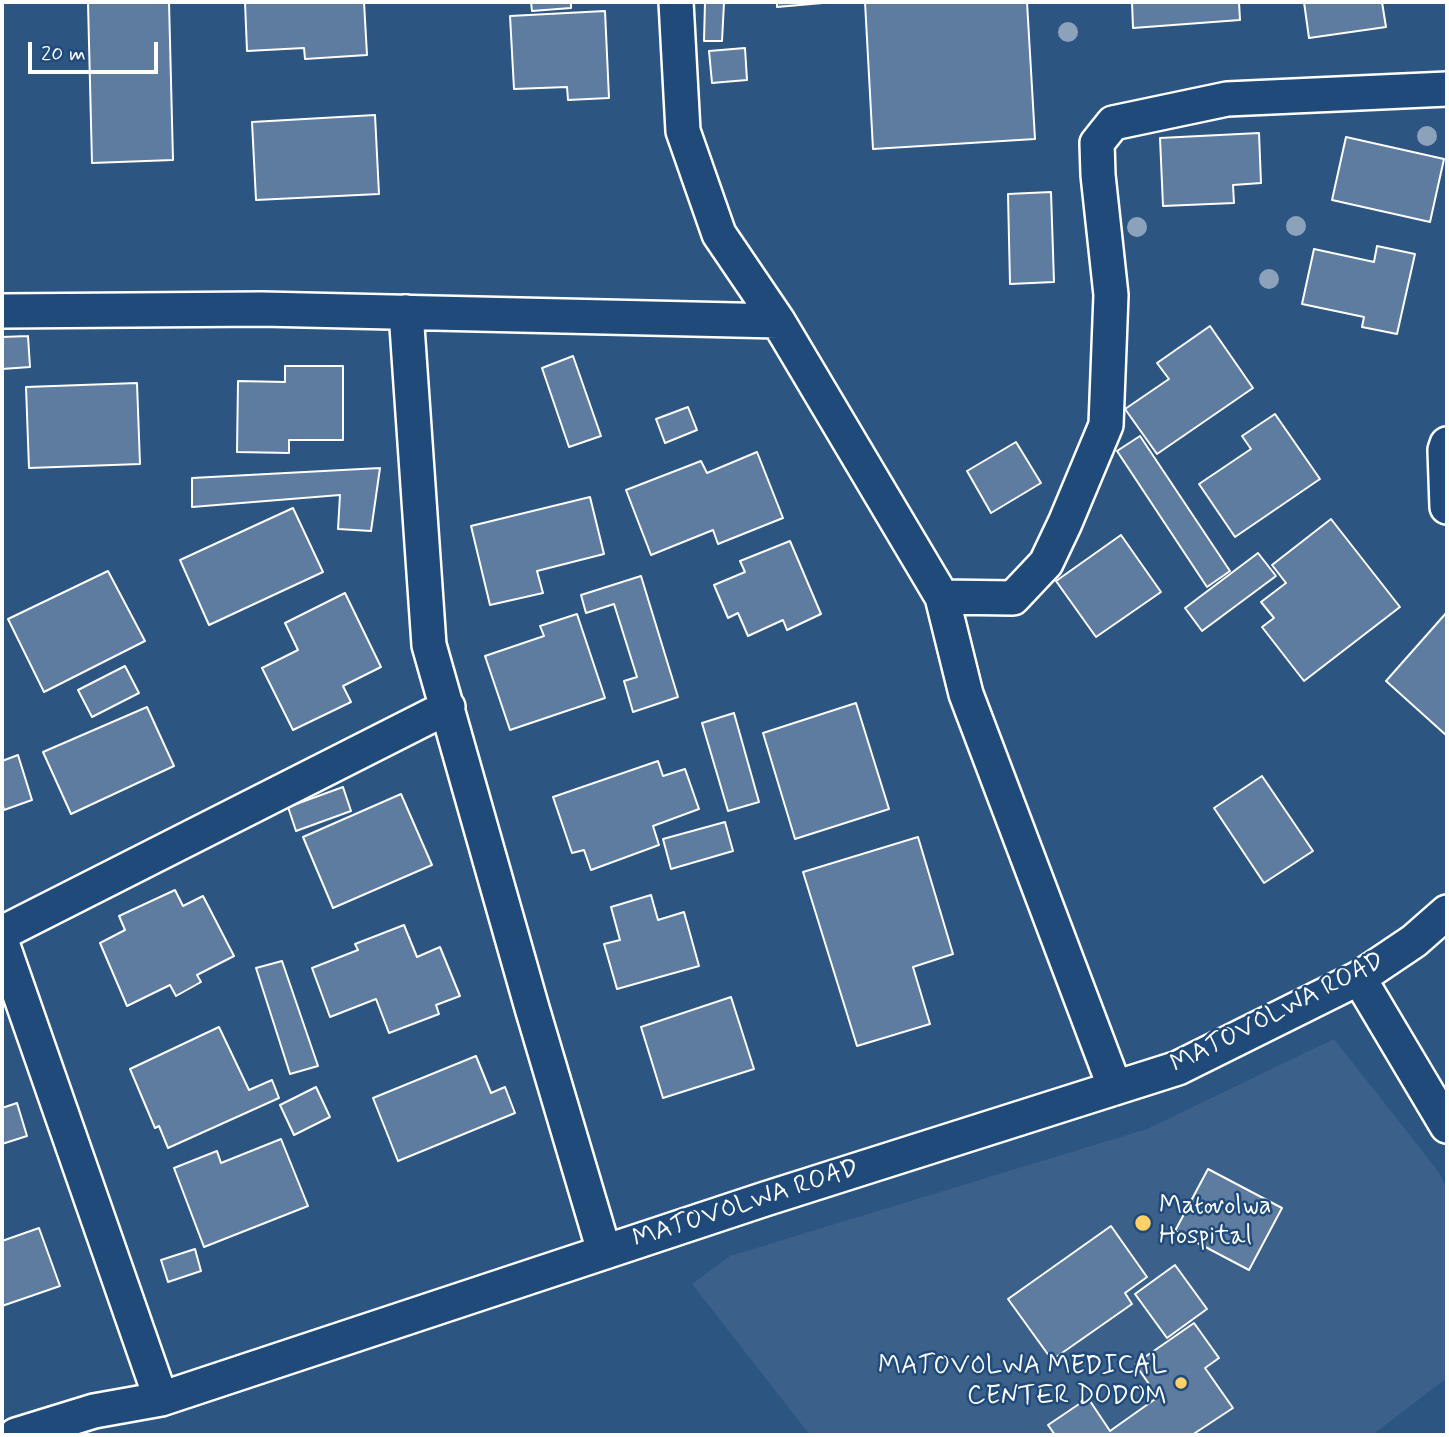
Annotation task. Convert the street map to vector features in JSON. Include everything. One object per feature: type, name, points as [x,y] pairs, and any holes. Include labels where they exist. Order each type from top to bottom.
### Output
[{"type":"street","points":[[676,2],[683,131],[719,234],[778,321],[942,597],[966,694],[1115,1088]]},
{"type":"street","points":[[942,597],[1013,598],[1046,563],[1106,425],[1111,296],[1097,143],[1113,122],[1227,99],[1447,89]]},
{"type":"street","points":[[2,311],[262,309],[778,321]]},
{"type":"street","points":[[406,312],[429,645],[604,1251]]},
{"type":"street","points":[[1447,444],[1447,507]]},
{"type":"street","points":[[2,933],[448,707]]},
{"type":"street","name":"MATOVOLWA ROAD","points":[[16,1435],[97,1423],[161,1399],[604,1251],[1178,1068],[1359,978],[1414,941],[1447,912]]},
{"type":"street","points":[[2,943],[161,1399]]},
{"type":"street","points":[[1359,978],[1447,1126]]},
{"type":"shaded area","name":"Matovolwa Hospital","points":[[1334,1039],[1438,1171],[1447,1189],[1447,1378],[1372,1435],[810,1435],[692,1284],[730,1256],[1147,1129]]},
{"type":"building","points":[[169,2],[173,160],[92,163],[88,3]]},
{"type":"building","points":[[245,2],[364,2],[367,55],[305,59],[304,48],[247,51]]},
{"type":"building","points":[[531,2],[571,2],[571,8],[532,11]]},
{"type":"building","points":[[705,2],[724,3],[722,41],[704,41]]},
{"type":"building","points":[[777,2],[834,2],[777,7]]},
{"type":"building","points":[[865,2],[1027,2],[1035,139],[873,149]]},
{"type":"building","points":[[1132,2],[1239,2],[1240,20],[1133,28]]},
{"type":"building","points":[[1304,2],[1382,2],[1386,27],[1309,38]]},
{"type":"building","points":[[605,11],[609,98],[568,100],[567,87],[514,89],[510,16]]},
{"type":"building","points":[[745,48],[747,80],[712,83],[709,51]]},
{"type":"building","points":[[375,115],[379,194],[256,200],[252,122]]},
{"type":"building","points":[[1259,133],[1261,183],[1233,185],[1234,203],[1163,206],[1160,138]]},
{"type":"building","points":[[1346,137],[1444,159],[1430,222],[1332,200]]},
{"type":"building","points":[[1051,192],[1054,282],[1010,284],[1008,194]]},
{"type":"building","points":[[1377,246],[1415,254],[1397,334],[1362,327],[1364,317],[1302,304],[1314,249],[1374,262]]},
{"type":"building","points":[[1210,326],[1253,388],[1157,454],[1125,409],[1169,379],[1157,363]]},
{"type":"building","points":[[28,336],[30,367],[2,369],[2,337]]},
{"type":"building","points":[[573,356],[601,436],[569,447],[542,368]]},
{"type":"building","points":[[285,366],[343,366],[343,440],[289,440],[289,453],[237,452],[238,381],[285,382]]},
{"type":"building","points":[[137,383],[140,464],[29,468],[26,387]]},
{"type":"building","points":[[688,407],[697,430],[665,443],[656,419]]},
{"type":"building","points":[[1275,414],[1320,479],[1235,537],[1199,484],[1251,449],[1242,436]]},
{"type":"building","points":[[1140,436],[1230,571],[1207,587],[1117,451]]},
{"type":"building","points":[[1016,442],[1041,483],[991,513],[967,471]]},
{"type":"building","points":[[757,452],[783,518],[718,544],[713,530],[651,555],[626,490],[701,461],[707,473]]},
{"type":"building","points":[[380,468],[371,531],[338,529],[340,495],[192,507],[192,478]]},
{"type":"building","points":[[590,497],[604,554],[537,571],[543,593],[490,605],[471,526]]},
{"type":"building","points":[[293,508],[323,572],[209,625],[180,560]]},
{"type":"building","points":[[1331,519],[1400,607],[1304,681],[1262,627],[1274,618],[1261,602],[1286,583],[1272,565]]},
{"type":"building","points":[[1121,535],[1161,592],[1096,637],[1056,581]]},
{"type":"building","points":[[790,541],[821,614],[787,630],[783,620],[748,636],[738,613],[728,618],[714,585],[745,572],[740,561]]},
{"type":"building","points":[[1258,553],[1276,576],[1202,631],[1185,608]]},
{"type":"building","points":[[108,571],[145,641],[44,692],[8,619]]},
{"type":"building","points":[[641,576],[678,697],[633,712],[624,681],[637,677],[614,604],[586,613],[581,595]]},
{"type":"building","points":[[345,593],[381,667],[343,686],[351,702],[293,730],[262,668],[298,650],[285,623]]},
{"type":"building","points":[[1447,612],[1447,736],[1386,681]]},
{"type":"building","points":[[577,614],[605,698],[510,730],[485,656],[544,636],[540,626]]},
{"type":"building","points":[[125,666],[139,693],[92,717],[78,690]]},
{"type":"building","points":[[856,703],[889,809],[795,839],[763,733]]},
{"type":"building","points":[[147,707],[174,766],[71,814],[43,752]]},
{"type":"building","points":[[734,713],[759,802],[728,811],[702,723]]},
{"type":"building","points":[[18,755],[32,800],[4,810],[2,761]]},
{"type":"building","points":[[658,761],[663,776],[685,769],[699,809],[653,826],[659,845],[591,870],[584,850],[572,853],[553,797]]},
{"type":"building","points":[[1262,776],[1313,851],[1264,883],[1214,808]]},
{"type":"building","points":[[343,787],[351,811],[296,831],[288,807]]},
{"type":"building","points":[[401,794],[432,865],[333,908],[303,837]]},
{"type":"building","points":[[725,822],[733,851],[671,869],[663,839]]},
{"type":"building","points":[[918,837],[953,954],[913,967],[930,1024],[857,1046],[803,872]]},
{"type":"building","points":[[175,890],[183,906],[203,896],[234,956],[197,975],[201,982],[176,996],[170,985],[127,1006],[100,943],[125,930],[119,916]]},
{"type":"building","points":[[651,895],[658,920],[684,912],[699,966],[617,989],[604,944],[620,940],[611,907]]},
{"type":"building","points":[[404,925],[417,957],[440,947],[460,996],[436,1005],[439,1014],[389,1033],[376,999],[330,1017],[312,968],[358,950],[355,944]]},
{"type":"building","points":[[282,961],[318,1066],[290,1074],[256,968]]},
{"type":"building","points":[[731,997],[754,1069],[663,1098],[641,1027]]},
{"type":"building","points":[[219,1027],[249,1090],[272,1080],[279,1098],[168,1148],[159,1126],[155,1128],[130,1069]]},
{"type":"building","points":[[476,1056],[491,1093],[505,1087],[515,1113],[398,1161],[373,1098]]},
{"type":"building","points":[[316,1087],[330,1117],[294,1135],[280,1105]]},
{"type":"building","points":[[17,1103],[27,1136],[2,1144],[2,1108]]},
{"type":"building","points":[[281,1139],[308,1206],[204,1247],[174,1168],[217,1151],[221,1163]]},
{"type":"building","points":[[1208,1169],[1282,1208],[1249,1270],[1175,1231]]},
{"type":"building","name":"Matovolwa Hospital","points":[[1111,1226],[1147,1277],[1125,1293],[1132,1304],[1052,1360],[1008,1299]]},
{"type":"building","points":[[39,1228],[60,1286],[2,1306],[2,1241]]},
{"type":"building","points":[[195,1249],[201,1271],[168,1282],[161,1260]]},
{"type":"building","points":[[1175,1265],[1207,1309],[1167,1338],[1135,1294]]},
{"type":"building","name":"MATOVOLWA MEDICAL CENTER DODOM","points":[[1194,1323],[1219,1358],[1205,1368],[1233,1408],[1192,1435],[1055,1435],[1048,1425],[1088,1398],[1110,1431],[1158,1397],[1135,1364]]},
{"type":"place","name":"Matovolwa Hospital","points":[[1143,1223]]},
{"type":"place","name":"MATOVOLWA MEDICAL CENTER DODOM","points":[[1181,1383]]}]
